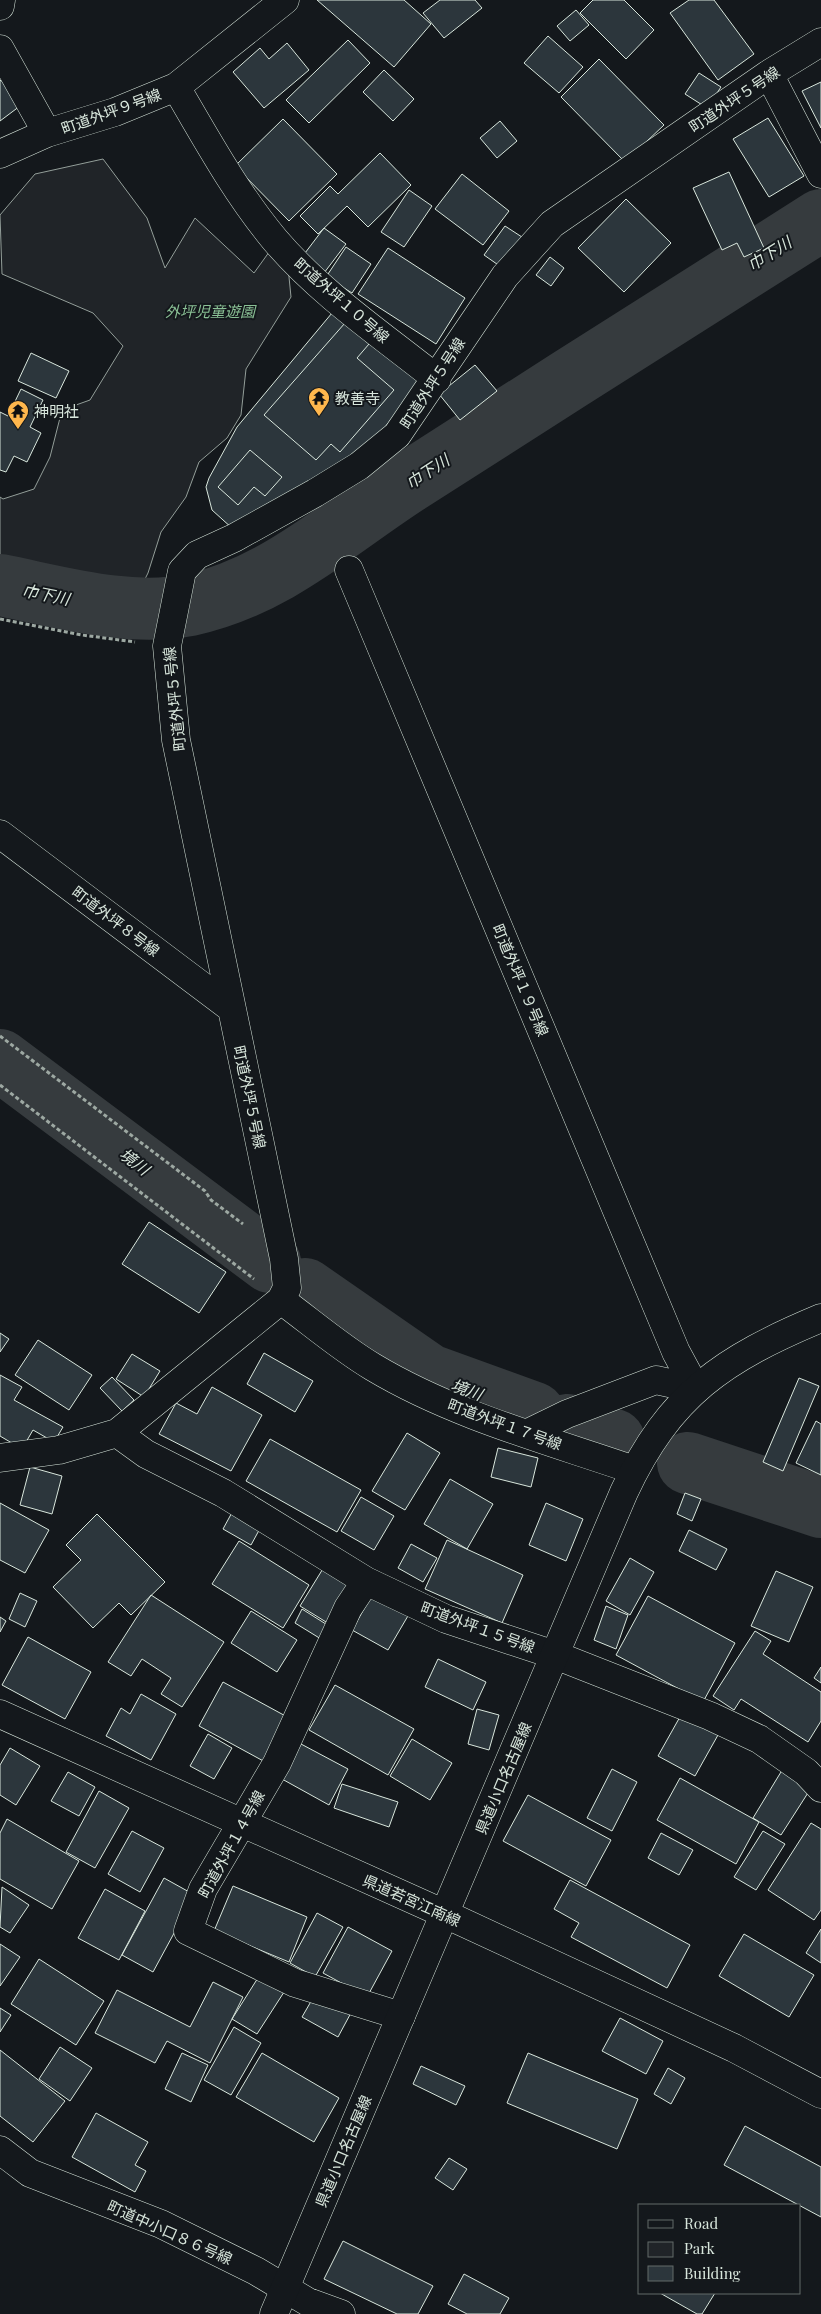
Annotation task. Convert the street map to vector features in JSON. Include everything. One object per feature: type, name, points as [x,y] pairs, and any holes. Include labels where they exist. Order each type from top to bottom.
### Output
[{"type":"street","points":[[0,6],[1,0]]},
{"type":"street","name":"町道外坪９号線","points":[[0,154],[47,134],[115,112],[176,87],[285,0]]},
{"type":"street","name":"町道外坪５号線","points":[[284,1294],[282,1250],[176,740],[168,638],[179,578],[186,566],[197,555],[234,538],[315,494],[359,466],[397,435],[437,379],[462,335],[505,276],[552,224],[769,74],[821,42]]},
{"type":"street","points":[[0,49],[47,134]]},
{"type":"street","points":[[769,74],[821,174]]},
{"type":"street","name":"町道外坪１０号線","points":[[176,87],[234,186],[276,241],[316,282],[437,379]]},
{"type":"street","name":"町道外坪１９号線","points":[[349,570],[672,1343],[696,1390]]},
{"type":"street","name":"町道外坪８号線","points":[[0,834],[231,1008]]},
{"type":"street","points":[[0,1458],[59,1450],[117,1433],[284,1294]]},
{"type":"street","name":"町道外坪１７号線","points":[[284,1294],[372,1367],[466,1412],[642,1457]]},
{"type":"street","name":"県道小口名古屋線","points":[[274,2314],[555,1655],[642,1457],[668,1418],[696,1390],[742,1354],[768,1340],[821,1318]]},
{"type":"street","points":[[534,1430],[568,1414],[656,1380],[696,1390]]},
{"type":"street","name":"町道外坪１５号線","points":[[117,1433],[146,1454],[231,1498],[366,1581],[446,1619],[555,1655],[710,1716],[759,1739],[806,1772],[821,1788]]},
{"type":"street","name":"町道外坪１４号線","points":[[366,1581],[348,1608],[277,1762],[204,1889],[188,1931],[295,1983],[400,2016]]},
{"type":"street","name":"県道若宮江南線","points":[[0,1714],[445,1914],[734,2048],[821,2094]]},
{"type":"street","name":"町道中小口８６号線","points":[[0,2150],[30,2173],[161,2224],[256,2270],[308,2302],[341,2314]]},
{"type":"path","points":[[0,619],[82,635],[168,638]]},
{"type":"path","points":[[0,1036],[205,1191],[211,1200],[282,1250]]},
{"type":"path","points":[[0,1085],[284,1294]]},
{"type":"green space","name":"外坪児童遊園","points":[[103,159],[147,218],[165,268],[195,218],[254,273],[272,248],[288,267],[291,297],[246,369],[241,415],[227,438],[199,462],[186,497],[161,532],[148,573],[128,613],[77,616],[0,600],[0,497],[3,499],[34,489],[50,457],[62,410],[90,400],[123,346],[93,313],[2,274],[0,215],[35,174]]},
{"type":"building","points":[[317,0],[404,0],[431,24],[394,67]]},
{"type":"building","points":[[440,0],[475,0],[482,8],[444,38],[423,13]]},
{"type":"building","points":[[593,0],[624,0],[654,30],[626,59],[580,13]]},
{"type":"building","points":[[689,0],[714,0],[754,54],[718,80],[670,13]]},
{"type":"building","points":[[576,10],[589,25],[570,41],[557,26]]},
{"type":"building","points":[[548,36],[583,67],[559,93],[524,63]]},
{"type":"building","points":[[348,40],[370,63],[309,123],[286,100]]},
{"type":"building","points":[[287,43],[309,70],[264,108],[233,72],[260,48],[269,59]]},
{"type":"building","points":[[599,59],[664,125],[625,162],[561,97]]},
{"type":"building","points":[[384,70],[414,99],[393,121],[363,92]]},
{"type":"building","points":[[699,73],[721,87],[707,108],[685,94]]},
{"type":"building","points":[[0,81],[20,106],[0,121]]},
{"type":"building","points":[[821,82],[821,128],[802,91]]},
{"type":"building","points":[[768,118],[804,176],[769,197],[733,139]]},
{"type":"building","points":[[283,119],[337,174],[289,221],[235,166]]},
{"type":"building","points":[[500,121],[517,141],[497,158],[480,138]]},
{"type":"building","points":[[380,153],[411,185],[368,227],[347,206],[318,234],[300,216],[330,186],[338,194]]},
{"type":"building","points":[[729,172],[764,248],[744,257],[737,243],[722,250],[693,188]]},
{"type":"building","points":[[462,174],[509,211],[483,245],[435,209]]},
{"type":"building","points":[[409,190],[432,206],[404,247],[381,232]]},
{"type":"building","points":[[626,199],[671,243],[624,292],[578,248]]},
{"type":"building","points":[[505,226],[525,239],[504,269],[484,255]]},
{"type":"building","points":[[324,228],[346,244],[324,273],[302,257]]},
{"type":"building","points":[[346,247],[371,264],[352,293],[326,277]]},
{"type":"building","points":[[388,248],[465,298],[436,344],[358,294]]},
{"type":"building","points":[[550,257],[564,268],[551,286],[536,275]]},
{"type":"building","name":"教善寺","points":[[337,307],[423,378],[382,431],[345,466],[233,529],[212,510],[206,487],[209,478],[237,427]]},
{"type":"building","points":[[345,323],[369,344],[357,358],[394,390],[340,452],[331,444],[316,460],[264,415]]},
{"type":"building","points":[[31,353],[69,371],[56,398],[18,381]]},
{"type":"building","points":[[475,365],[497,391],[460,420],[439,394]]},
{"type":"building","name":"神明社","points":[[21,389],[43,400],[30,427],[41,433],[27,462],[14,456],[6,472],[0,470],[0,412],[8,416]]},
{"type":"building","points":[[250,450],[282,477],[265,496],[254,487],[238,505],[218,487]]},
{"type":"building","points":[[149,1222],[226,1272],[199,1313],[122,1264]]},
{"type":"building","points":[[0,1333],[9,1339],[0,1352]]},
{"type":"building","points":[[38,1340],[92,1375],[69,1410],[15,1375]]},
{"type":"building","points":[[264,1353],[313,1381],[295,1412],[247,1384]]},
{"type":"building","points":[[132,1354],[160,1371],[144,1397],[116,1379]]},
{"type":"building","points":[[0,1375],[22,1387],[14,1400],[63,1427],[54,1442],[33,1430],[22,1449],[0,1436]]},
{"type":"building","points":[[112,1377],[134,1400],[122,1411],[100,1388]]},
{"type":"building","points":[[799,1378],[819,1386],[783,1471],[763,1462]]},
{"type":"building","points":[[212,1387],[262,1415],[231,1471],[159,1434],[176,1403],[197,1414]]},
{"type":"building","points":[[816,1421],[821,1424],[821,1475],[796,1463]]},
{"type":"building","points":[[407,1433],[440,1453],[405,1510],[372,1491]]},
{"type":"building","points":[[270,1439],[361,1490],[337,1532],[246,1481]]},
{"type":"building","points":[[498,1448],[538,1458],[531,1487],[491,1477]]},
{"type":"building","points":[[30,1467],[62,1476],[52,1514],[20,1505]]},
{"type":"building","points":[[450,1479],[493,1504],[467,1549],[424,1524]]},
{"type":"building","points":[[685,1493],[701,1499],[692,1521],[677,1514]]},
{"type":"building","points":[[361,1497],[394,1516],[374,1550],[341,1531]]},
{"type":"building","points":[[0,1503],[49,1530],[25,1573],[0,1560]]},
{"type":"building","points":[[546,1503],[583,1519],[566,1561],[529,1545]]},
{"type":"building","points":[[235,1507],[263,1523],[251,1545],[223,1529]]},
{"type":"building","points":[[97,1514],[165,1582],[131,1615],[119,1603],[93,1628],[53,1587],[81,1560],[66,1545]]},
{"type":"building","points":[[689,1530],[727,1549],[716,1570],[679,1551]]},
{"type":"building","points":[[447,1540],[523,1575],[502,1623],[425,1589]]},
{"type":"building","points":[[239,1541],[309,1585],[283,1628],[212,1584]]},
{"type":"building","points":[[411,1544],[437,1558],[423,1582],[398,1568]]},
{"type":"building","points":[[630,1558],[654,1572],[630,1615],[606,1601]]},
{"type":"building","points":[[324,1567],[355,1586],[331,1625],[300,1606]]},
{"type":"building","points":[[776,1571],[813,1587],[789,1642],[751,1626]]},
{"type":"building","points":[[376,1588],[412,1609],[388,1650],[352,1630]]},
{"type":"building","points":[[20,1593],[37,1601],[25,1627],[9,1619]]},
{"type":"building","points":[[151,1595],[224,1642],[182,1707],[161,1694],[171,1678],[142,1659],[131,1676],[108,1662]]},
{"type":"building","points":[[648,1596],[735,1643],[703,1702],[616,1655]]},
{"type":"building","points":[[606,1606],[628,1615],[616,1649],[594,1640]]},
{"type":"building","points":[[302,1609],[329,1626],[321,1639],[295,1623]]},
{"type":"building","points":[[251,1611],[297,1640],[277,1672],[231,1643]]},
{"type":"building","points":[[0,1617],[6,1621],[0,1632]]},
{"type":"building","points":[[755,1631],[771,1641],[763,1654],[821,1692],[821,1721],[808,1742],[741,1699],[734,1710],[713,1696]]},
{"type":"building","points":[[28,1637],[91,1672],[65,1719],[2,1685]]},
{"type":"building","points":[[438,1659],[486,1682],[473,1710],[425,1687]]},
{"type":"building","points":[[821,1667],[821,1683],[814,1678]]},
{"type":"building","points":[[223,1682],[291,1719],[267,1763],[199,1726]]},
{"type":"building","points":[[335,1685],[414,1729],[388,1775],[309,1730]]},
{"type":"building","points":[[141,1694],[176,1714],[151,1760],[106,1736],[121,1708],[130,1714]]},
{"type":"building","points":[[477,1709],[499,1715],[489,1750],[468,1744]]},
{"type":"building","points":[[681,1715],[718,1735],[695,1776],[658,1756]]},
{"type":"building","points":[[208,1734],[232,1748],[214,1779],[190,1766]]},
{"type":"building","points":[[412,1739],[452,1763],[430,1800],[390,1776]]},
{"type":"building","points":[[301,1744],[348,1769],[329,1805],[282,1779]]},
{"type":"building","points":[[10,1748],[40,1766],[16,1805],[0,1795],[0,1765]]},
{"type":"building","points":[[784,1767],[813,1785],[781,1835],[753,1818]]},
{"type":"building","points":[[612,1769],[637,1782],[612,1831],[587,1818]]},
{"type":"building","points":[[68,1772],[95,1787],[79,1816],[51,1801]]},
{"type":"building","points":[[680,1778],[759,1822],[736,1864],[657,1820]]},
{"type":"building","points":[[342,1784],[398,1802],[389,1827],[334,1808]]},
{"type":"building","points":[[99,1791],[129,1808],[95,1868],[66,1852]]},
{"type":"building","points":[[528,1795],[611,1840],[586,1886],[503,1841]]},
{"type":"building","points":[[7,1819],[79,1861],[52,1909],[0,1879],[0,1833]]},
{"type":"building","points":[[811,1823],[821,1829],[821,1910],[814,1920],[768,1890]]},
{"type":"building","points":[[132,1831],[164,1848],[140,1892],[108,1874]]},
{"type":"building","points":[[763,1831],[785,1844],[756,1890],[734,1877]]},
{"type":"building","points":[[661,1833],[693,1850],[679,1875],[648,1858]]},
{"type":"building","points":[[164,1878],[200,1898],[179,1924],[153,1972],[122,1955]]},
{"type":"building","points":[[570,1880],[690,1945],[667,1988],[571,1937],[579,1923],[554,1909]]},
{"type":"building","points":[[233,1886],[307,1917],[289,1962],[214,1931]]},
{"type":"building","points":[[2,1887],[29,1905],[10,1933],[0,1927]]},
{"type":"building","points":[[105,1889],[145,1911],[119,1960],[78,1938]]},
{"type":"building","points":[[317,1913],[343,1927],[315,1977],[290,1963]]},
{"type":"building","points":[[348,1927],[392,1951],[367,1997],[323,1973]]},
{"type":"building","points":[[821,1929],[821,1963],[806,1953]]},
{"type":"building","points":[[744,1934],[814,1975],[789,2017],[719,1976]]},
{"type":"building","points":[[0,1944],[20,1957],[0,1986]]},
{"type":"building","points":[[39,1959],[104,2001],[76,2045],[11,2004]]},
{"type":"building","points":[[261,1973],[286,1989],[257,2034],[232,2019]]},
{"type":"building","points":[[213,1982],[243,1997],[210,2063],[167,2041],[155,2063],[95,2033],[117,1990],[190,2027]]},
{"type":"building","points":[[317,1991],[352,2011],[338,2037],[302,2017]]},
{"type":"building","points":[[0,2008],[11,2015],[0,2032]]},
{"type":"building","points":[[620,2018],[663,2041],[646,2074],[602,2051]]},
{"type":"building","points":[[234,2027],[261,2043],[231,2095],[204,2080]]},
{"type":"building","points":[[60,2047],[92,2068],[70,2101],[39,2079]]},
{"type":"building","points":[[0,2050],[65,2101],[33,2142],[0,2116]]},
{"type":"building","points":[[182,2053],[208,2065],[191,2102],[165,2089]]},
{"type":"building","points":[[262,2053],[339,2098],[314,2142],[236,2097]]},
{"type":"building","points":[[528,2053],[638,2099],[617,2149],[507,2103]]},
{"type":"building","points":[[421,2066],[465,2086],[456,2105],[413,2084]]},
{"type":"building","points":[[668,2068],[685,2078],[671,2104],[654,2094]]},
{"type":"building","points":[[96,2113],[148,2142],[135,2165],[146,2171],[135,2192],[72,2157]]},
{"type":"building","points":[[745,2126],[821,2167],[821,2217],[801,2206],[801,2204],[797,2204],[724,2165]]},
{"type":"building","points":[[449,2158],[467,2169],[453,2190],[435,2178]]},
{"type":"building","points":[[343,2241],[433,2286],[418,2314],[397,2314],[324,2279]]},
{"type":"building","points":[[464,2274],[509,2298],[500,2314],[467,2314],[448,2304]]},
{"type":"building","points":[[662,2294],[714,2294],[702,2314],[697,2314]]},
{"type":"waterway","name":"巾下川","points":[[0,585],[71,600],[143,609],[190,605],[250,585],[305,554],[409,482],[821,220]]},
{"type":"waterway","name":"境川","points":[[0,1060],[270,1262]]},
{"type":"waterway","name":"境川","points":[[305,1289],[429,1375],[534,1413]]},
{"type":"waterway","name":"境川","points":[[568,1425],[614,1440]]},
{"type":"waterway","name":"境川","points":[[688,1463],[821,1507]]},
{"type":"place","name":"教善寺","points":[[319,417]]},
{"type":"place","name":"神明社","points":[[18,430]]}]
